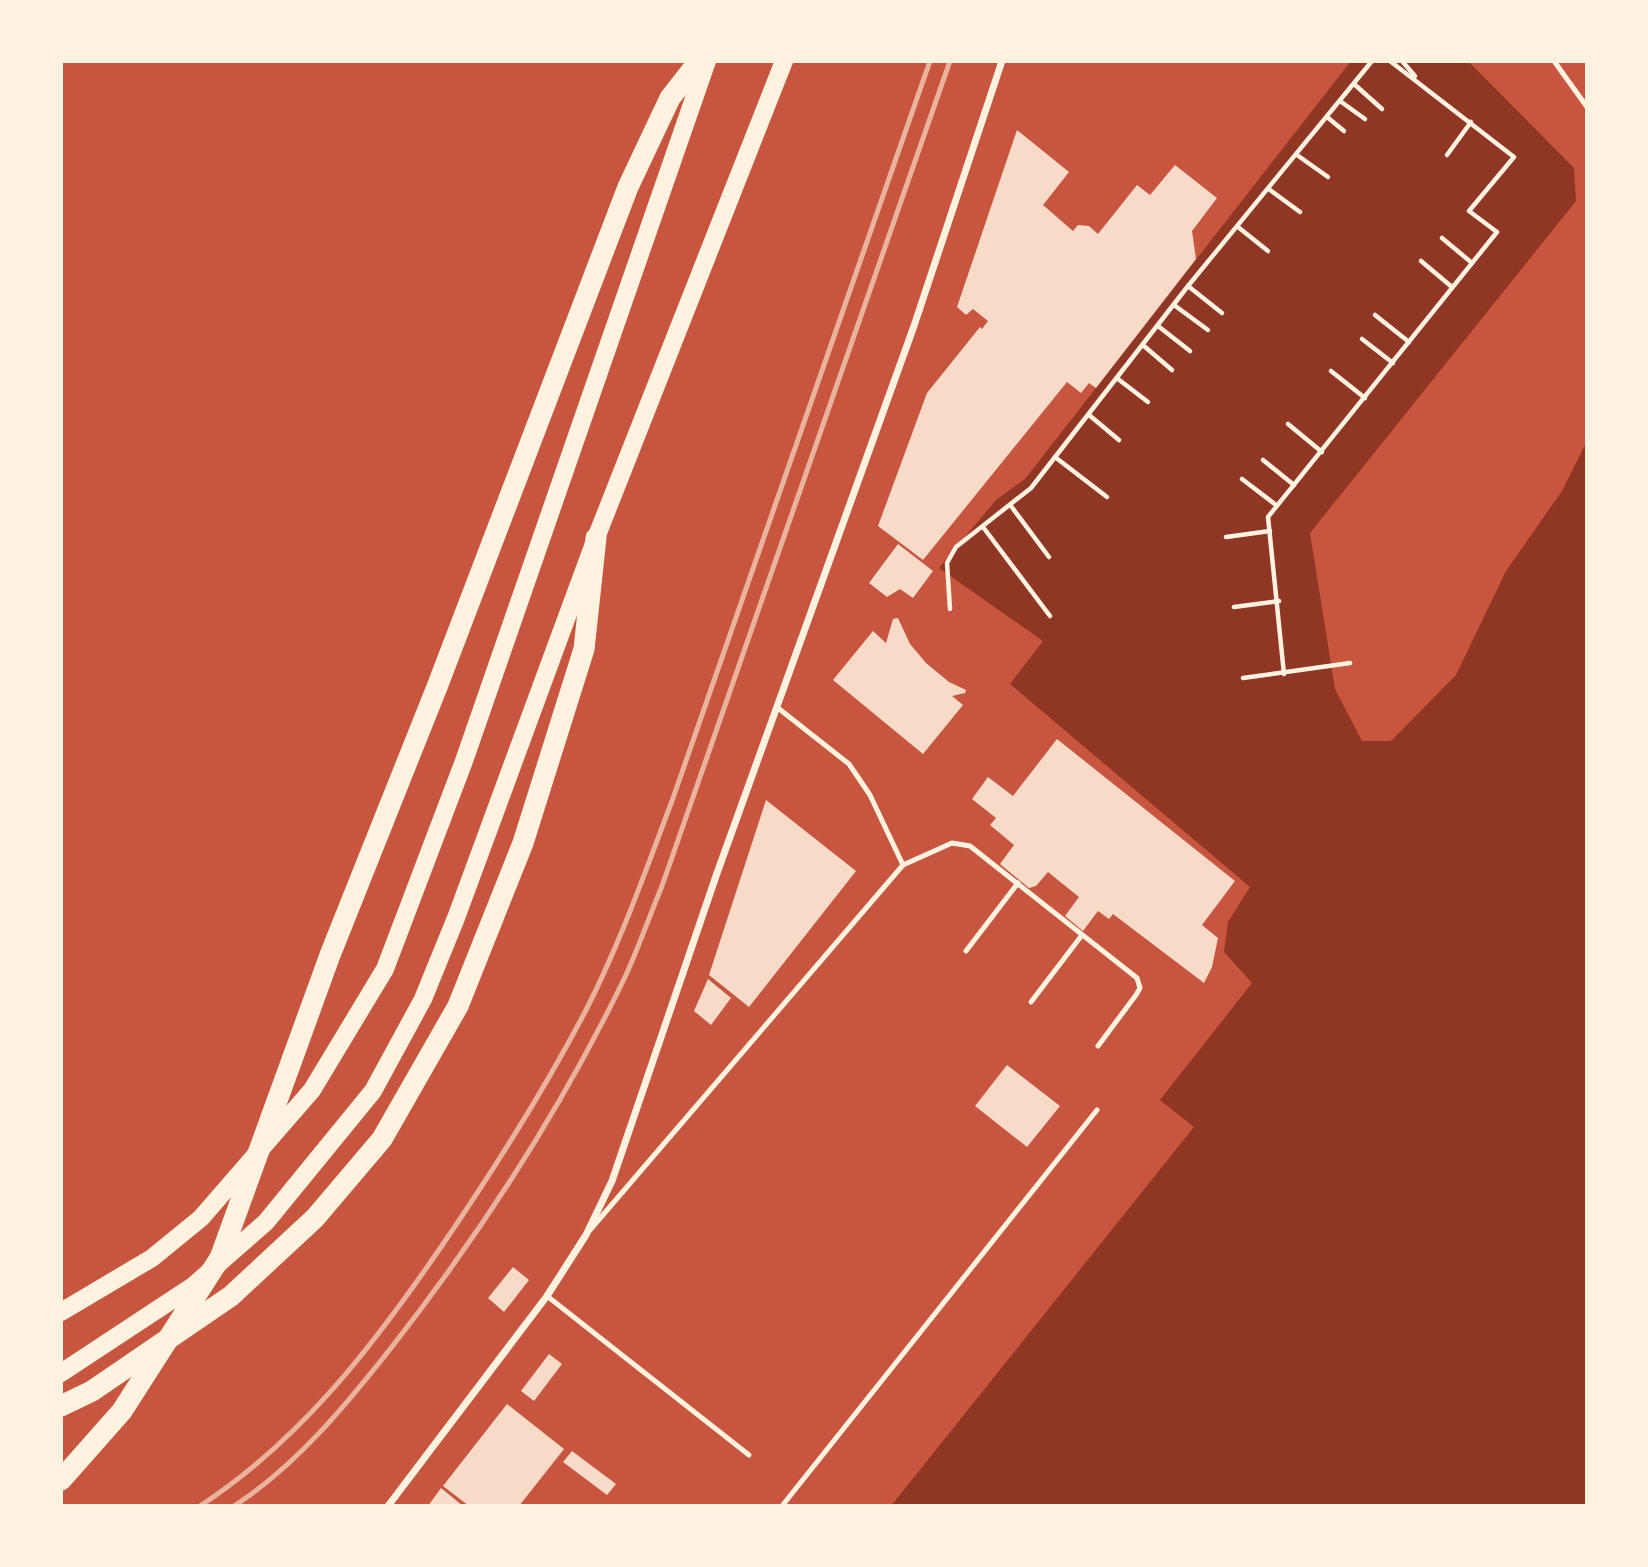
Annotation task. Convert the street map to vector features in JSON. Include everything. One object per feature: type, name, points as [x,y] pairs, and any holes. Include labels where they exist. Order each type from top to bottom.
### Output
[{"type":"highway","points":[[61,1480],[122,1411],[220,1258],[330,955],[437,687],[628,187],[670,98],[699,61]]},
{"type":"highway","points":[[61,1406],[92,1391],[231,1296],[315,1218],[382,1139],[458,1006],[523,843],[584,649],[596,538]]},
{"type":"main road","points":[[61,1312],[152,1258],[201,1218],[312,1090],[385,969],[464,761],[708,61]]},
{"type":"main road","points":[[61,1373],[193,1286],[266,1222],[373,1091],[424,999],[596,538],[784,61]]},
{"type":"street","points":[[388,1506],[547,1296],[586,1235],[624,1147],[716,876],[914,326],[1002,61]]},
{"type":"lane","points":[[1554,61],[1587,107]]},
{"type":"lane","points":[[778,708],[849,764],[870,795],[903,865]]},
{"type":"lane","points":[[586,1235],[903,865],[960,843],[970,846],[1018,883],[1140,983],[1136,995],[1098,1046]]},
{"type":"lane","points":[[966,951],[1018,883]]},
{"type":"lane","points":[[1031,1002],[1082,934]]},
{"type":"lane","points":[[782,1506],[1097,1110]]},
{"type":"lane","points":[[547,1296],[749,1455]]},
{"type":"path","points":[[950,609],[947,564],[956,547],[1024,495],[1118,379],[1188,286],[1372,61]]},
{"type":"path","points":[[1284,674],[1279,601],[1268,517],[1497,232],[1469,211],[1514,156],[1421,82],[1390,61]]},
{"type":"path","points":[[1402,61],[1421,82]]},
{"type":"path","points":[[1354,84],[1382,108]]},
{"type":"path","points":[[1340,101],[1365,120]]},
{"type":"path","points":[[1327,117],[1343,131]]},
{"type":"path","points":[[1447,155],[1471,122]]},
{"type":"path","points":[[1297,155],[1328,177]]},
{"type":"path","points":[[1269,190],[1300,212]]},
{"type":"path","points":[[1238,227],[1268,251]]},
{"type":"path","points":[[1442,238],[1472,263]]},
{"type":"path","points":[[1421,261],[1452,288]]},
{"type":"path","points":[[1188,286],[1222,313]]},
{"type":"path","points":[[1174,305],[1208,330]]},
{"type":"path","points":[[1375,315],[1409,342]]},
{"type":"path","points":[[1158,326],[1190,351]]},
{"type":"path","points":[[1362,339],[1393,363]]},
{"type":"path","points":[[1144,345],[1172,370]]},
{"type":"path","points":[[1331,371],[1364,398]]},
{"type":"path","points":[[1118,379],[1148,402]]},
{"type":"path","points":[[1089,415],[1119,440]]},
{"type":"path","points":[[1288,424],[1322,452]]},
{"type":"path","points":[[1055,457],[1107,497]]},
{"type":"path","points":[[1263,460],[1294,485]]},
{"type":"path","points":[[1242,479],[1276,505]]},
{"type":"path","points":[[1011,506],[1049,557]]},
{"type":"path","points":[[983,527],[1050,616]]},
{"type":"path","points":[[1226,537],[1270,531]]},
{"type":"path","points":[[1234,607],[1279,601]]},
{"type":"path","points":[[1243,678],[1350,663]]},
{"type":"shaded area","points":[[1351,61],[1468,61],[1574,168],[1576,201],[1310,533],[1335,689],[1362,741],[1391,741],[1456,675],[1506,571],[1562,491],[1587,441],[1587,1506],[891,1506],[1194,1127],[1160,1100],[1252,983],[1224,952],[1228,922],[1250,887],[1010,684],[1043,641],[939,568],[996,500],[1025,479]]},
{"type":"building","points":[[1017,130],[1069,172],[1043,205],[1073,231],[1078,225],[1089,226],[1098,234],[1137,185],[1150,195],[1175,165],[1217,198],[1192,231],[1196,259],[1096,388],[1089,383],[1081,393],[1067,382],[923,560],[878,526],[927,393],[980,327],[982,329],[988,321],[973,309],[966,315],[957,307]]},
{"type":"building","points":[[898,544],[933,571],[913,598],[900,589],[887,597],[869,583]]},
{"type":"building","points":[[898,618],[910,644],[926,663],[949,682],[966,690],[965,693],[952,696],[963,705],[923,754],[833,680],[873,631],[886,643],[893,619]]},
{"type":"building","points":[[1057,739],[1235,881],[1202,925],[1218,938],[1212,967],[1204,983],[1113,914],[1109,919],[1098,911],[1083,931],[1065,916],[1079,897],[1048,872],[1036,886],[1029,888],[1000,864],[1014,845],[990,825],[996,818],[972,799],[988,777],[1013,796]]},
{"type":"building","points":[[766,800],[856,871],[749,1007],[709,975]]},
{"type":"building","points":[[708,979],[731,998],[711,1025],[694,1011]]},
{"type":"building","points":[[1007,1065],[1060,1106],[1027,1147],[975,1106]]},
{"type":"building","points":[[513,1267],[529,1280],[504,1312],[488,1298]]},
{"type":"building","points":[[549,1354],[562,1364],[534,1401],[521,1391]]},
{"type":"building","points":[[507,1404],[564,1449],[519,1506],[469,1506],[443,1486]]},
{"type":"building","points":[[572,1451],[616,1484],[607,1495],[563,1462]]},
{"type":"building","points":[[441,1488],[463,1506],[428,1506]]},
{"type":"railway","points":[[200,1506],[271,1452],[303,1421],[389,1320],[498,1161],[552,1073],[585,1012],[621,934],[672,801],[930,61]]},
{"type":"railway","points":[[234,1506],[257,1490],[299,1453],[374,1370],[457,1260],[519,1168],[602,1024],[626,975],[662,886],[950,61]]}]
